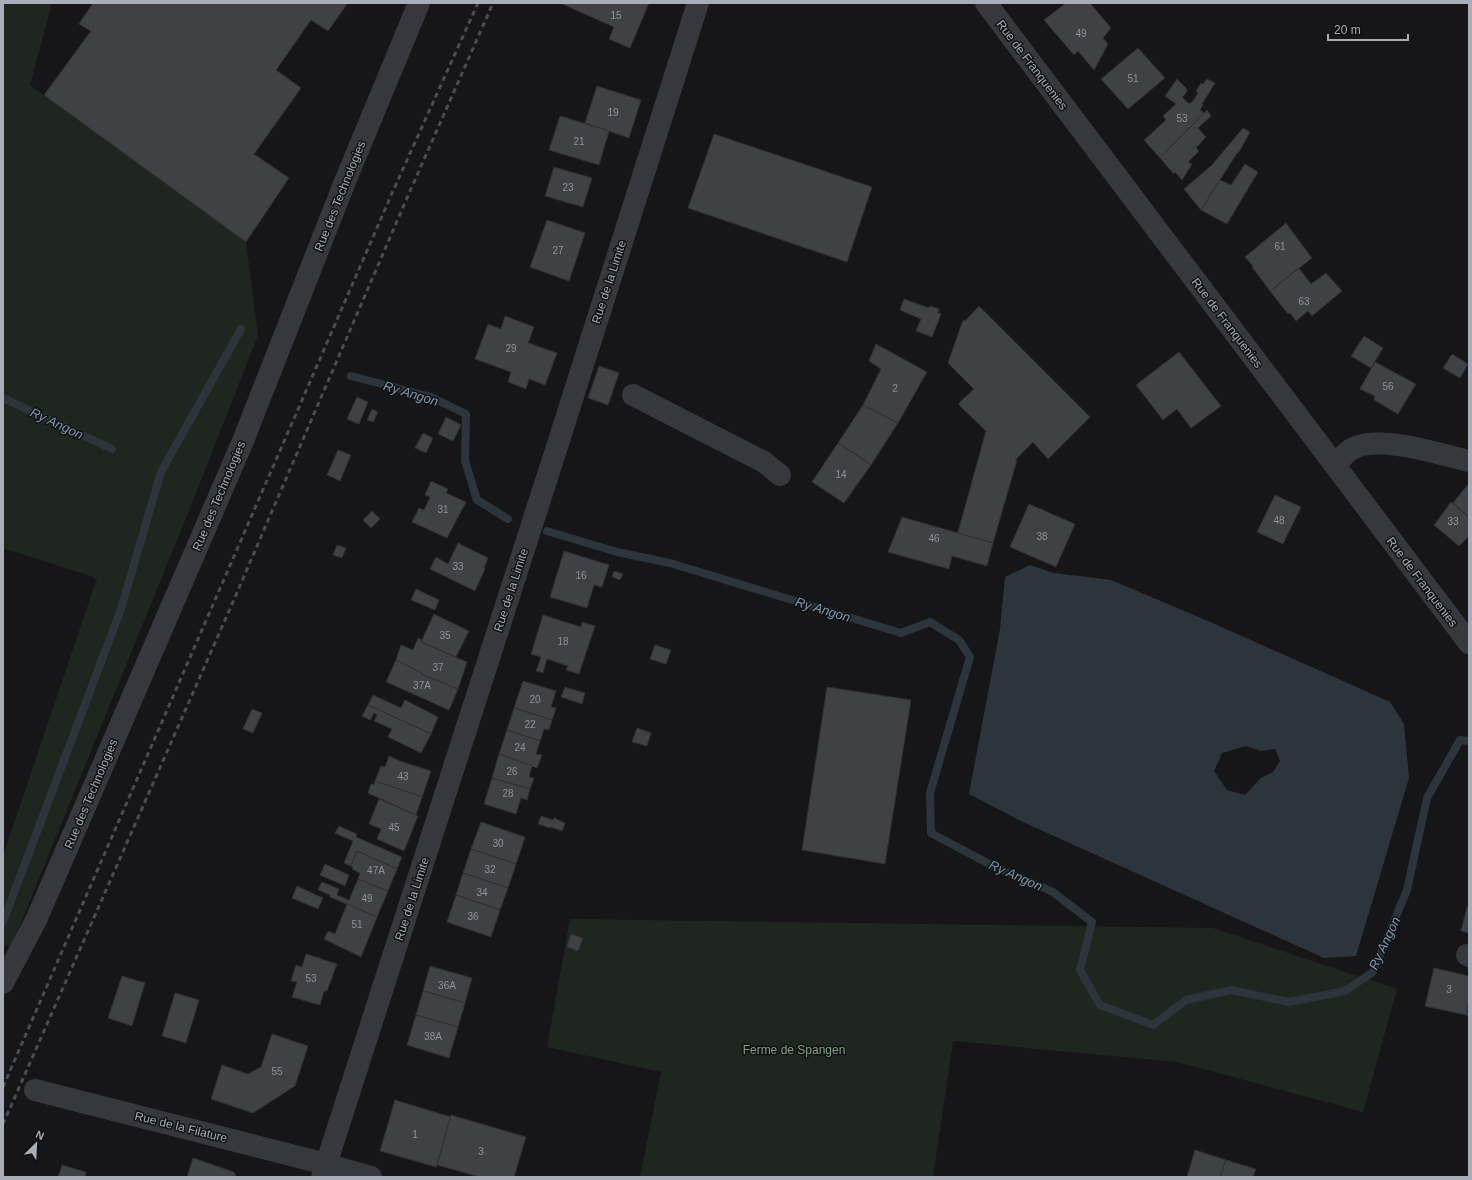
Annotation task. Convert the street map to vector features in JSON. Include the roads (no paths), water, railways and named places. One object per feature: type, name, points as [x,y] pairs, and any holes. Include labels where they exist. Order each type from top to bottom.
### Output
[{"type":"street","name":"Rue des Technologies","points":[[3,983],[37,918],[240,448],[344,184],[419,3]]},
{"type":"street","name":"Rue de la Limite","points":[[324,1170],[698,3]]},
{"type":"street","name":"Rue de Franquenies","points":[[986,3],[1469,643]]},
{"type":"street","points":[[633,395],[764,462],[780,475]]},
{"type":"street","points":[[1335,465],[1354,448],[1373,443],[1389,444],[1469,460]]},
{"type":"street","name":"Rue de la Filature","points":[[35,1090],[324,1170],[371,1177]]},
{"type":"waterway","points":[[3,922],[121,609],[161,472],[241,329]]},
{"type":"waterway","name":"Ry Angon","points":[[351,376],[431,397],[466,414],[465,461],[477,500],[508,519]]},
{"type":"waterway","name":"Ry Angon","points":[[3,398],[112,449]]},
{"type":"waterway","name":"Ry Angon","points":[[547,531],[617,552],[670,563],[901,633],[930,622],[959,640],[970,657],[930,793],[931,833],[993,866],[1053,892],[1092,922],[1080,970],[1100,1005],[1153,1025],[1186,1000],[1231,990],[1289,1002],[1345,991],[1373,972],[1407,890],[1427,798],[1460,740],[1469,741]]},
{"type":"railway","points":[[3,1087],[393,191],[478,3]]},
{"type":"railway","points":[[3,1124],[229,611],[407,198],[493,3]]},
{"type":"park label","name":"Ferme de Spangen","points":[[794,1050]]}]
